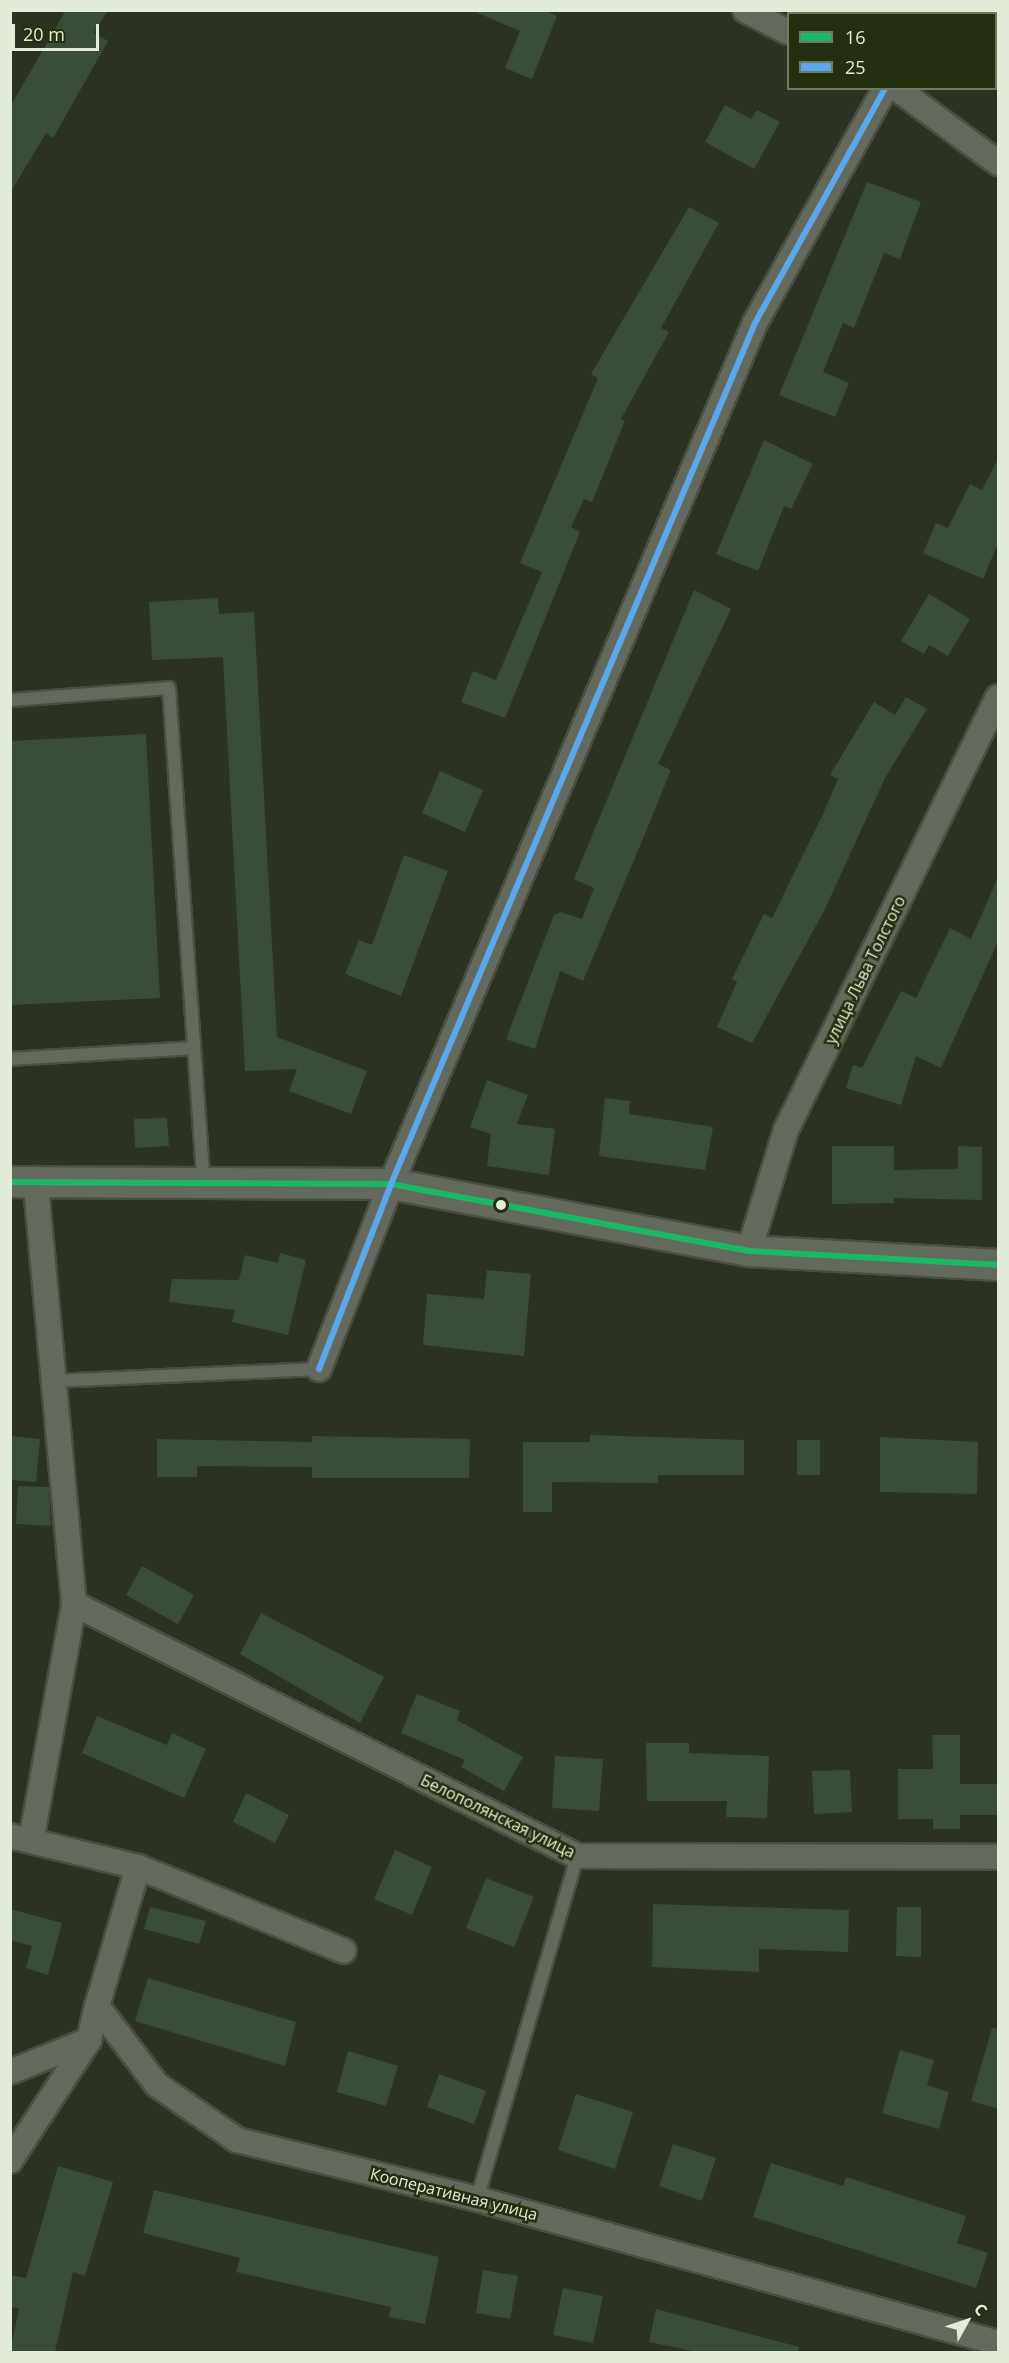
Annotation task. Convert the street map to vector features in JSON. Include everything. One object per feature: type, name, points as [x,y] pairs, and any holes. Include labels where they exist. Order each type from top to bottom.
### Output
[{"type":"street","points":[[745,10],[787,31]]},
{"type":"street","points":[[319,1369],[391,1184],[755,323],[884,90]]},
{"type":"street","points":[[899,90],[999,163]]},
{"type":"street","name":"улица Льва Толстого","points":[[749,1251],[786,1131],[999,697]]},
{"type":"street","points":[[344,1951],[138,1867],[21,1838],[74,1604],[53,1381],[23,1180],[202,1179],[391,1184],[749,1251],[999,1265]]},
{"type":"street","name":"Белополянская улица","points":[[74,1604],[577,1856],[999,1857]]},
{"type":"street","points":[[10,2161],[89,2040],[138,1867]]},
{"type":"street","name":"Кооперативная улица","points":[[97,2006],[157,2085],[237,2140],[477,2199],[999,2343]]},
{"type":"street","points":[[10,2072],[89,2040]]},
{"type":"lane","points":[[10,700],[169,688],[202,1179]]},
{"type":"lane","points":[[10,1059],[194,1048]]},
{"type":"lane","points":[[53,1381],[319,1369]]},
{"type":"lane","points":[[477,2199],[577,1856]]},
{"type":"building","points":[[66,10],[108,10],[94,33],[108,41],[53,138],[46,133],[10,193],[10,107]]},
{"type":"building","points":[[471,10],[544,10],[557,16],[532,79],[505,68],[520,31]]},
{"type":"building","points":[[725,105],[751,119],[757,110],[780,122],[754,169],[705,142]]},
{"type":"building","points":[[867,182],[921,202],[900,259],[884,253],[854,328],[843,323],[823,372],[849,383],[835,417],[779,395]]},
{"type":"building","points":[[689,207],[719,223],[661,328],[669,332],[621,419],[625,421],[592,502],[584,499],[571,527],[580,532],[505,718],[461,702],[473,671],[496,680],[542,572],[520,563],[598,378],[591,374]]},
{"type":"building","points":[[764,440],[813,464],[791,509],[784,506],[758,571],[716,554]]},
{"type":"building","points":[[999,457],[999,541],[983,579],[923,553],[936,523],[948,528],[970,484],[982,490]]},
{"type":"building","points":[[694,590],[731,609],[658,764],[671,770],[642,841],[583,981],[560,971],[535,1049],[506,1039],[554,915],[561,912],[582,919],[594,888],[574,879]]},
{"type":"building","points":[[929,594],[970,619],[948,656],[929,645],[924,654],[901,641]]},
{"type":"building","points":[[218,598],[219,614],[254,612],[277,1037],[367,1071],[351,1114],[289,1091],[297,1069],[245,1071],[223,657],[152,660],[149,602]]},
{"type":"building","points":[[906,697],[927,709],[885,778],[825,909],[752,1043],[717,1027],[737,982],[732,979],[764,914],[772,918],[823,814],[838,779],[830,775],[874,702],[895,715]]},
{"type":"building","points":[[146,734],[160,998],[10,1005],[10,741]]},
{"type":"building","points":[[440,771],[483,790],[465,832],[422,813]]},
{"type":"building","points":[[404,855],[448,871],[401,996],[345,974],[359,940],[372,945]]},
{"type":"building","points":[[999,875],[999,939],[941,1068],[916,1056],[901,1105],[846,1088],[853,1065],[862,1068],[901,991],[916,998],[950,928],[971,939]]},
{"type":"building","points":[[487,1080],[528,1095],[517,1124],[555,1129],[549,1175],[487,1166],[491,1134],[470,1127]]},
{"type":"building","points":[[605,1098],[630,1101],[629,1114],[713,1127],[705,1170],[599,1156]]},
{"type":"building","points":[[167,1118],[169,1146],[135,1148],[134,1119]]},
{"type":"building","points":[[832,1146],[894,1146],[894,1170],[958,1169],[958,1146],[982,1147],[982,1200],[894,1198],[894,1203],[832,1204]]},
{"type":"building","points":[[280,1253],[306,1260],[288,1335],[232,1322],[235,1310],[169,1302],[172,1279],[239,1280],[245,1255],[278,1263]]},
{"type":"building","points":[[487,1270],[531,1274],[524,1356],[423,1345],[427,1294],[484,1299]]},
{"type":"building","points":[[590,1435],[744,1440],[744,1475],[658,1475],[658,1483],[552,1482],[552,1512],[523,1512],[523,1442],[590,1442]]},
{"type":"building","points":[[10,1436],[40,1439],[36,1482],[10,1480]]},
{"type":"building","points":[[312,1436],[470,1439],[469,1478],[312,1478],[312,1467],[197,1466],[197,1477],[157,1477],[157,1439],[312,1442]]},
{"type":"building","points":[[880,1437],[978,1442],[977,1494],[880,1492]]},
{"type":"building","points":[[797,1440],[820,1440],[820,1475],[797,1475]]},
{"type":"building","points":[[18,1486],[49,1487],[51,1526],[16,1524]]},
{"type":"building","points":[[142,1566],[194,1595],[178,1624],[126,1595]]},
{"type":"building","points":[[261,1613],[384,1677],[360,1723],[240,1654]]},
{"type":"building","points":[[417,1694],[460,1711],[457,1720],[523,1757],[504,1791],[461,1767],[465,1760],[401,1733]]},
{"type":"building","points":[[97,1716],[167,1745],[172,1733],[206,1749],[184,1798],[82,1753]]},
{"type":"building","points":[[932,1735],[960,1735],[960,1784],[999,1784],[999,1815],[960,1815],[960,1829],[933,1829],[933,1819],[898,1819],[898,1769],[933,1769]]},
{"type":"building","points":[[646,1743],[689,1743],[689,1753],[769,1756],[767,1818],[726,1817],[727,1801],[647,1801]]},
{"type":"building","points":[[555,1756],[603,1759],[599,1811],[552,1808]]},
{"type":"building","points":[[850,1770],[852,1812],[814,1814],[812,1771]]},
{"type":"building","points":[[246,1793],[289,1815],[275,1843],[233,1822]]},
{"type":"building","points":[[395,1850],[432,1867],[412,1915],[374,1899]]},
{"type":"building","points":[[486,1878],[534,1897],[514,1947],[466,1928]]},
{"type":"building","points":[[653,1904],[849,1910],[848,1952],[759,1949],[759,1972],[652,1967]]},
{"type":"building","points":[[150,1907],[206,1921],[199,1944],[144,1929]]},
{"type":"building","points":[[897,1907],[921,1907],[921,1957],[896,1956]]},
{"type":"building","points":[[10,1909],[62,1923],[48,1975],[26,1968],[32,1946],[10,1940]]},
{"type":"building","points":[[148,1978],[296,2022],[285,2066],[135,2021]]},
{"type":"building","points":[[992,2028],[999,2029],[999,2109],[971,2101]]},
{"type":"building","points":[[900,2050],[934,2060],[927,2085],[949,2092],[939,2129],[882,2113]]},
{"type":"building","points":[[348,2051],[398,2066],[386,2106],[337,2092]]},
{"type":"building","points":[[439,2074],[486,2091],[474,2124],[427,2107]]},
{"type":"building","points":[[576,2094],[633,2112],[615,2169],[558,2150]]},
{"type":"building","points":[[673,2144],[716,2158],[702,2201],[659,2186]]},
{"type":"building","points":[[771,2163],[843,2186],[846,2177],[966,2216],[957,2243],[988,2253],[976,2288],[753,2217]]},
{"type":"building","points":[[58,2166],[113,2182],[85,2276],[73,2272],[55,2352],[10,2352],[19,2308],[10,2307],[10,2275],[26,2278]]},
{"type":"building","points":[[154,2190],[439,2257],[425,2324],[389,2317],[391,2307],[236,2272],[240,2258],[143,2233]]},
{"type":"building","points":[[483,2270],[518,2276],[510,2319],[476,2313]]},
{"type":"building","points":[[563,2288],[603,2296],[593,2343],[553,2335]]},
{"type":"building","points":[[656,2309],[799,2347],[798,2352],[697,2352],[649,2342]]},
{"type":"transit line","name":"25","points":[[319,1369],[391,1184],[755,323],[884,90]]},
{"type":"transit line","name":"16","points":[[10,1182],[391,1184],[749,1251],[998,1265]]}]
